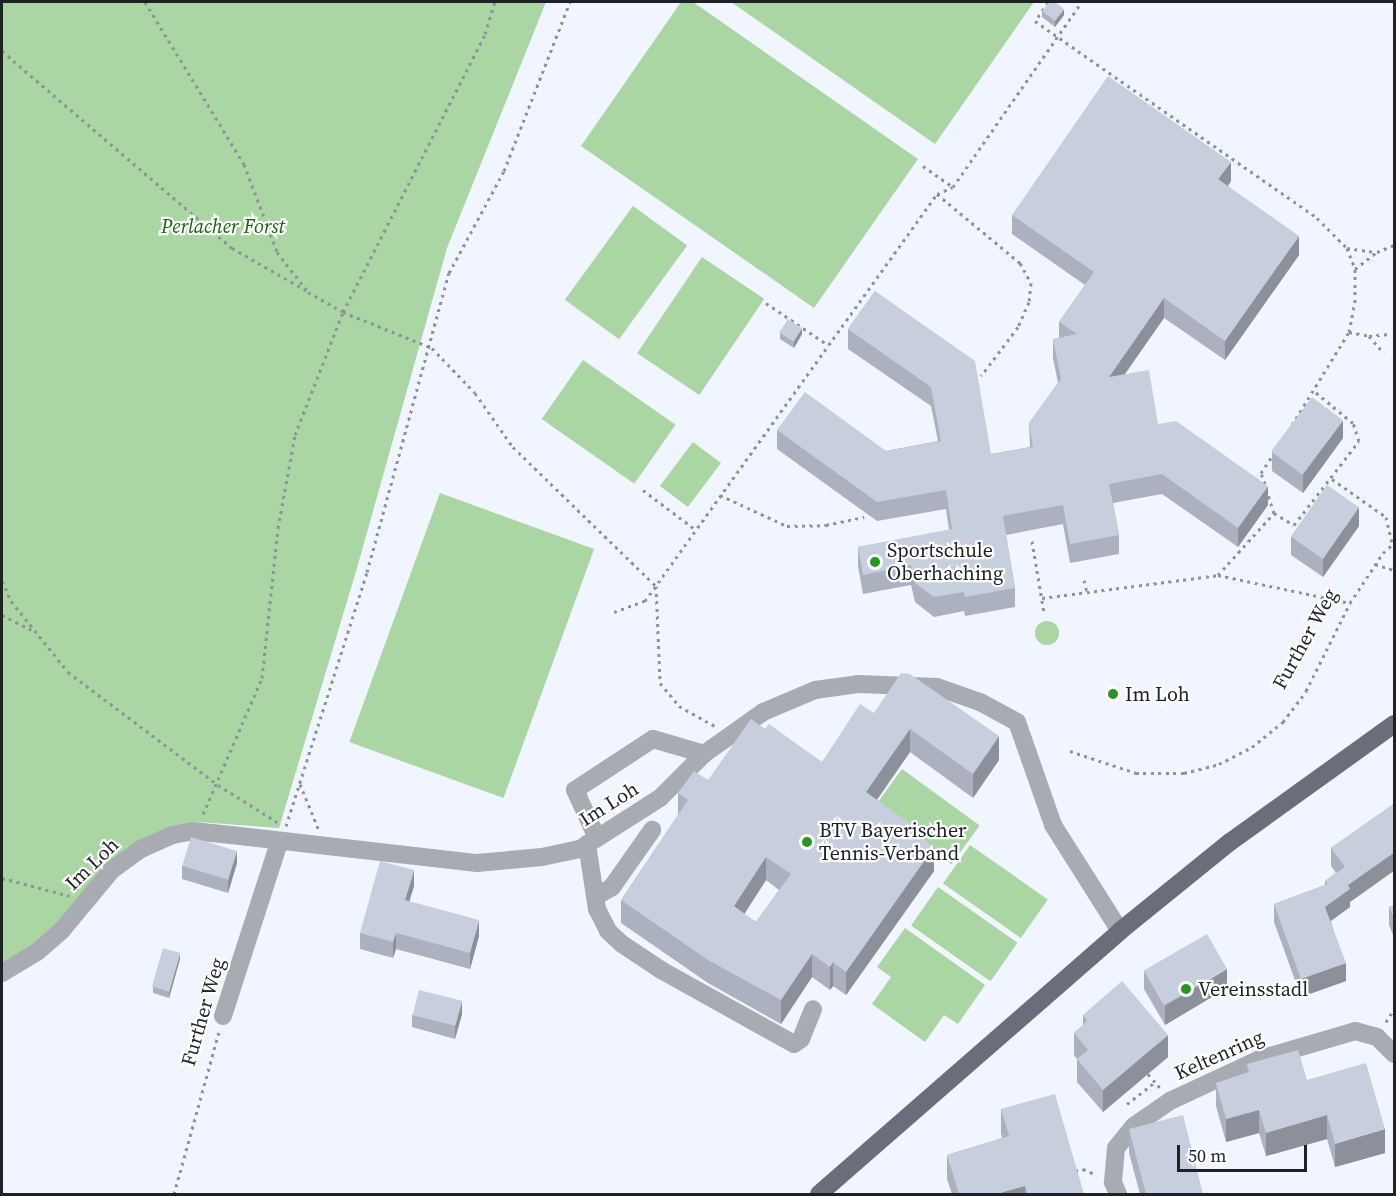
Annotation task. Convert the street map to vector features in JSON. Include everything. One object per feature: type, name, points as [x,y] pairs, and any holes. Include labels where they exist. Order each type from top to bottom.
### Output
[{"type":"main road","points":[[819,1194],[1120,931],[1230,842],[1395,724]]},
{"type":"street","name":"Im Loh","points":[[2,973],[37,952],[112,870],[141,849],[172,835],[193,831],[282,835],[337,849],[477,863],[542,857],[592,841],[660,798],[704,754],[731,732],[763,712],[833,686],[937,687],[980,702],[1017,722],[1053,825],[1120,931]]},
{"type":"street","points":[[704,754],[653,738],[575,790],[592,841],[595,897],[608,931],[622,944],[775,1035],[795,1044],[801,1039],[813,1009]]},
{"type":"street","points":[[595,897],[612,887],[652,830]]},
{"type":"street","name":"Further Weg","points":[[224,1016],[282,835]]},
{"type":"street","name":"Keltenring","points":[[1116,1188],[1116,1148],[1134,1126],[1170,1101],[1236,1069],[1355,1031],[1377,1037],[1395,1054]]},
{"type":"path","points":[[146,2],[244,164],[277,252],[309,291],[343,312]]},
{"type":"path","points":[[193,831],[219,785],[262,678],[278,528],[295,435],[343,312],[485,34],[495,2]]},
{"type":"path","points":[[2,581],[11,601],[68,672],[282,835],[300,783],[432,348],[450,273],[504,171],[570,2]]},
{"type":"path","points":[[1048,2],[1035,21],[1317,218],[1347,248],[1355,269],[1355,302],[1348,332],[1291,427]]},
{"type":"path","points":[[614,612],[645,601],[937,194],[952,187],[1081,3]]},
{"type":"path","points":[[2,51],[232,248],[343,312],[432,348],[475,393],[513,447],[656,586],[660,683],[679,706],[731,732]]},
{"type":"path","points":[[923,166],[952,187]]},
{"type":"path","points":[[937,194],[1020,263],[1031,283],[1029,302],[1018,327],[981,376]]},
{"type":"path","points":[[1355,269],[1377,252],[1395,245]]},
{"type":"path","points":[[1347,248],[1377,252]]},
{"type":"path","points":[[766,303],[828,345]]},
{"type":"path","points":[[1348,332],[1369,336],[1389,334]]},
{"type":"path","points":[[1369,336],[1384,353]]},
{"type":"path","points":[[1279,445],[1262,473],[1274,513],[1294,525],[1332,479],[1359,441],[1353,423],[1314,391]]},
{"type":"path","points":[[1332,479],[1386,517],[1393,543]]},
{"type":"path","points":[[643,490],[696,530]]},
{"type":"path","points":[[720,495],[787,526],[826,525],[864,517]]},
{"type":"path","points":[[1218,574],[1274,513]]},
{"type":"path","points":[[1032,541],[1044,613]]},
{"type":"path","name":"Further Weg","points":[[1070,751],[1136,773],[1184,773],[1219,764],[1244,752],[1283,722],[1306,691],[1350,603],[1375,564],[1393,543]]},
{"type":"path","points":[[1375,564],[1395,570]]},
{"type":"path","points":[[1042,598],[1218,574],[1350,603]]},
{"type":"path","points":[[1084,580],[1087,592]]},
{"type":"path","points":[[2,615],[35,631]]},
{"type":"path","points":[[300,783],[319,830],[337,849]]},
{"type":"path","points":[[2,878],[86,900]]},
{"type":"path","name":"Further Weg","points":[[174,1194],[224,1016]]},
{"type":"path","points":[[1128,1104],[1155,1082]]},
{"type":"path","points":[[1070,1172],[1083,1169],[1116,1188]]},
{"type":"green space","name":"Perlacher Forst","points":[[2,2],[546,2],[447,248],[357,568],[279,828],[198,822],[169,828],[57,926],[2,967]]},
{"type":"green space","points":[[681,2],[693,2],[918,159],[814,308],[581,146]]},
{"type":"green space","points":[[731,2],[1034,2],[935,144]]},
{"type":"green space","points":[[633,206],[687,245],[619,339],[565,300]]},
{"type":"green space","points":[[702,257],[764,299],[699,395],[637,353]]},
{"type":"green space","points":[[583,360],[676,425],[634,484],[542,419]]},
{"type":"green space","points":[[693,442],[721,463],[688,507],[660,486]]},
{"type":"green space","points":[[440,493],[594,549],[503,798],[349,742]]},
{"type":"green space","points":[[1047,621],[1056,624],[1059,633],[1056,642],[1047,645],[1038,642],[1035,633],[1038,624]]},
{"type":"green space","points":[[902,769],[980,825],[951,864],[874,808]]},
{"type":"green space","points":[[970,845],[1048,899],[1021,938],[943,884]]},
{"type":"green space","points":[[938,887],[1017,943],[990,981],[911,926]]},
{"type":"green space","points":[[905,928],[985,985],[958,1024],[944,1015],[925,1042],[872,1004],[891,977],[877,967]]},
{"type":"building","points":[[1049,2],[1055,2],[1064,9],[1055,21],[1042,11]]},
{"type":"building","points":[[1108,76],[1231,162],[1218,179],[1299,236],[1225,341],[1164,298],[1109,377],[1149,370],[1158,424],[1176,421],[1268,486],[1238,528],[1162,474],[1109,484],[1119,535],[1070,544],[1063,505],[1003,516],[1015,588],[965,597],[964,592],[934,597],[915,583],[911,565],[863,575],[858,547],[952,529],[946,490],[877,502],[777,430],[805,392],[886,451],[941,441],[931,387],[848,329],[875,291],[975,361],[991,454],[1033,447],[1029,423],[1061,379],[1053,339],[1077,334],[1059,322],[1094,272],[1012,215]]},
{"type":"building","points":[[788,319],[802,328],[794,342],[779,332]]},
{"type":"building","points":[[1312,397],[1343,420],[1302,475],[1271,451]]},
{"type":"building","points":[[1327,485],[1359,507],[1323,559],[1291,537]]},
{"type":"building","points":[[901,673],[910,674],[999,736],[973,774],[910,729],[866,792],[923,833],[920,837],[934,847],[846,972],[833,962],[830,967],[812,954],[781,1000],[708,960],[621,900],[688,800],[678,793],[694,771],[708,780],[751,719],[765,729],[769,724],[822,762],[860,704],[874,713]],"holes":[[[766,857],[791,874],[756,922],[734,906]]]},
{"type":"building","points":[[1395,803],[1395,852],[1348,885],[1350,889],[1325,907],[1346,963],[1301,979],[1274,904],[1328,884],[1325,881],[1345,867],[1331,848]]},
{"type":"building","points":[[191,837],[237,851],[228,880],[182,866]]},
{"type":"building","points":[[380,861],[414,870],[405,900],[479,920],[470,953],[396,933],[393,942],[360,933]]},
{"type":"building","points":[[1395,905],[1395,921],[1389,907]]},
{"type":"building","points":[[1207,934],[1227,969],[1164,1005],[1144,971]]},
{"type":"building","points":[[163,948],[180,953],[169,991],[152,986]]},
{"type":"building","points":[[1122,981],[1168,1035],[1103,1090],[1077,1059],[1088,1050],[1074,1033],[1087,1021],[1083,1015]]},
{"type":"building","points":[[419,990],[462,1001],[455,1026],[413,1015]]},
{"type":"building","points":[[1298,1050],[1307,1080],[1366,1063],[1385,1129],[1335,1144],[1327,1115],[1266,1133],[1259,1110],[1226,1119],[1216,1083],[1249,1072],[1247,1064]]},
{"type":"building","points":[[1055,1094],[1084,1194],[1028,1194],[1025,1186],[996,1194],[959,1194],[947,1155],[1009,1136],[1001,1109]]},
{"type":"building","points":[[1183,1115],[1203,1194],[1146,1194],[1129,1129]]},
{"type":"place","name":"Sportschule Oberhaching","points":[[875,562]]},
{"type":"place","name":"Im Loh","points":[[1113,694]]},
{"type":"place","name":"BTV Bayerischer Tennis-Verband","points":[[807,842]]},
{"type":"place","name":"Vereinsstadl","points":[[1186,989]]}]
